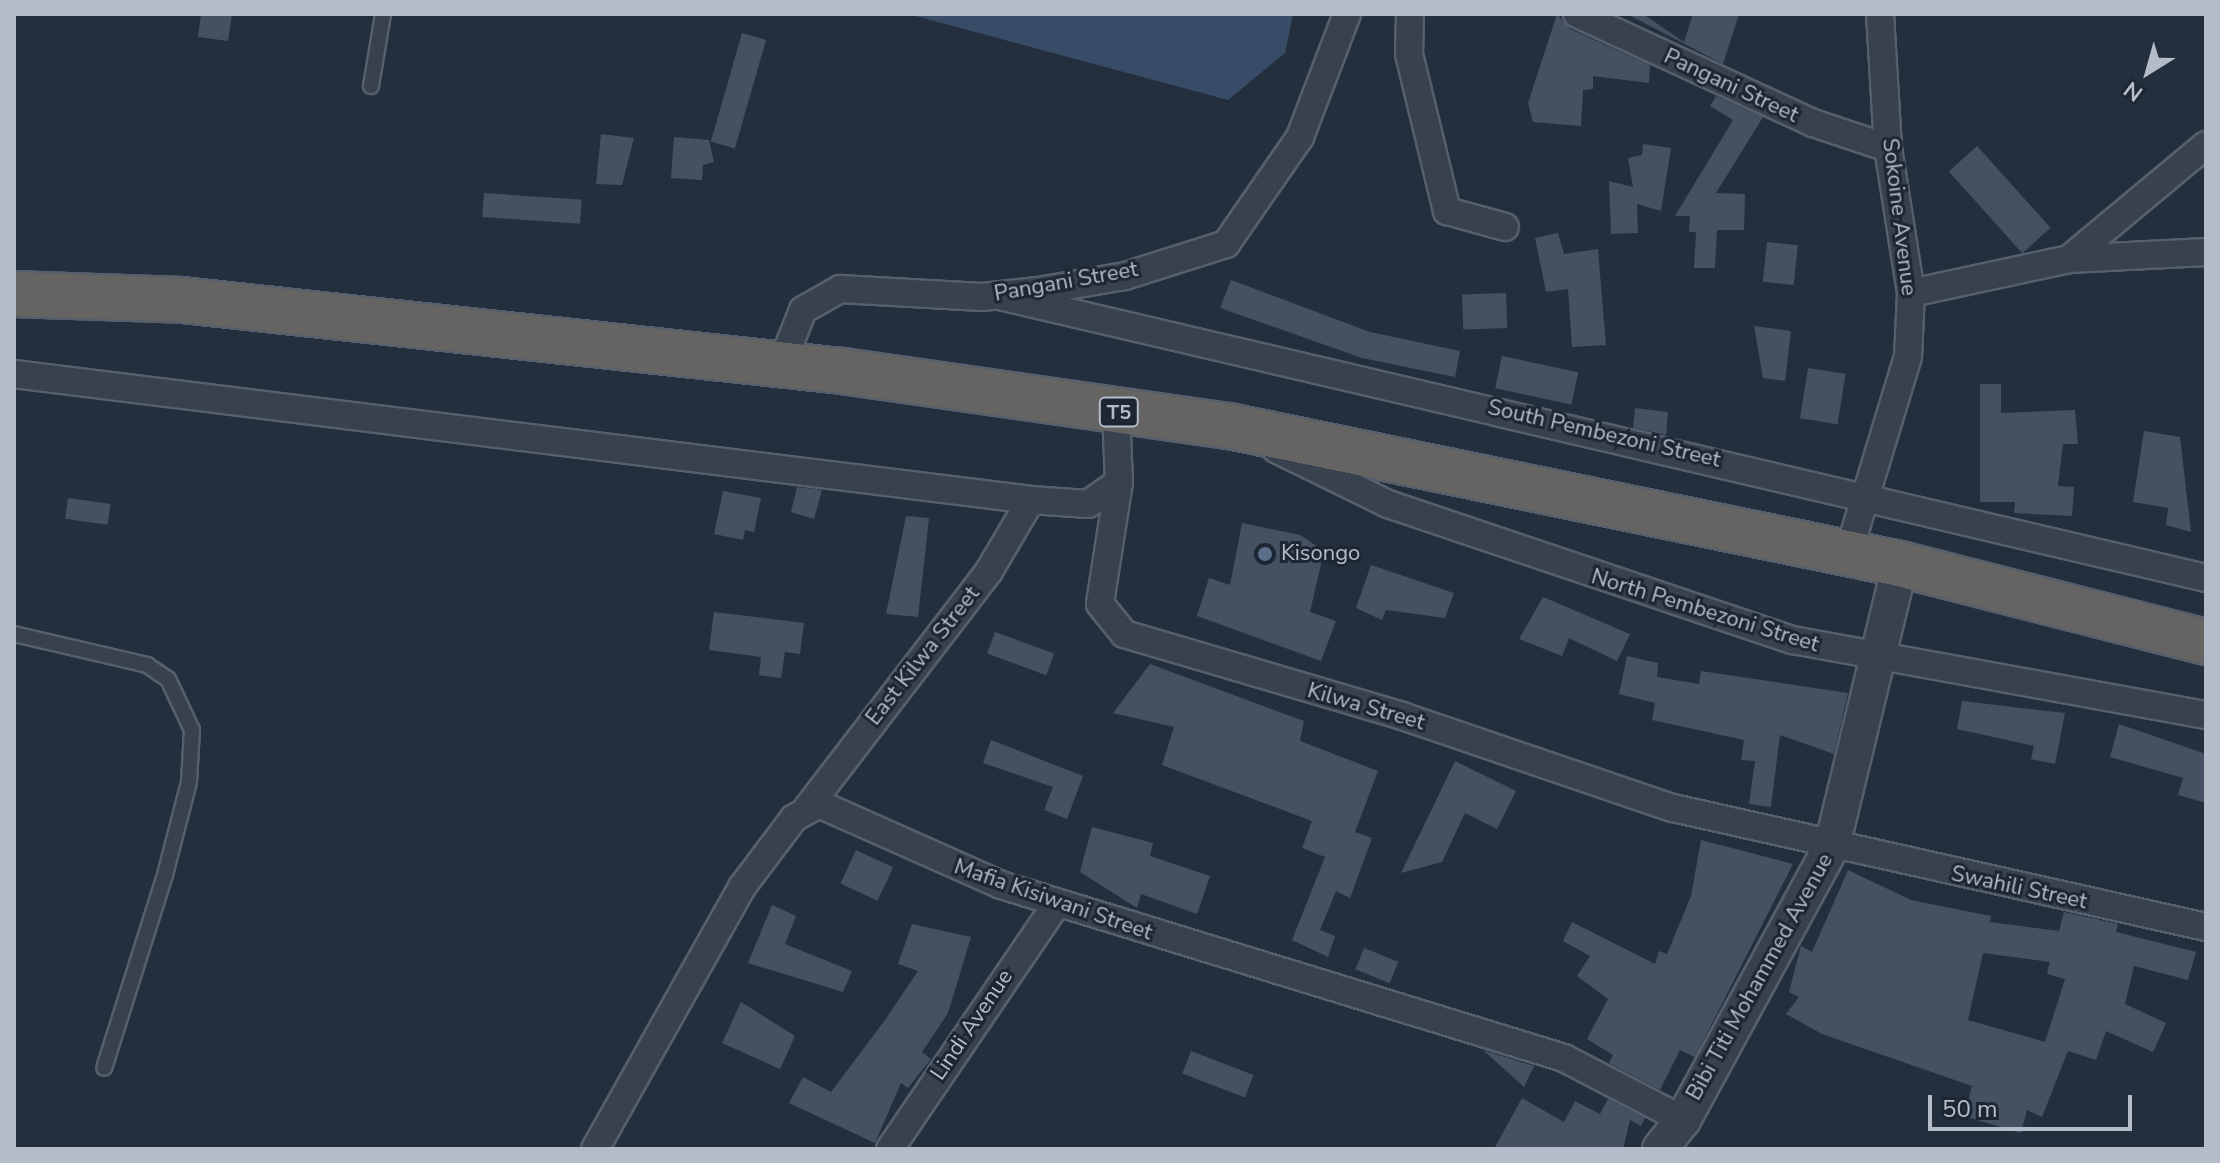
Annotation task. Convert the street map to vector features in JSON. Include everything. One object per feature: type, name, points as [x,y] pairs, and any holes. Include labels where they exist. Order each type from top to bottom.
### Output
[{"type":"highway","name":"T5","points":[[14,294],[182,300],[781,365],[1229,426],[1900,564],[2206,642]]},
{"type":"street","name":"Pangani Street","points":[[781,365],[803,310],[831,292],[864,286],[1000,296],[1125,276],[1226,244],[1300,137],[1347,14]]},
{"type":"street","points":[[1410,14],[1409,54],[1447,211],[1505,227]]},
{"type":"street","name":"Pangani Street","points":[[1577,14],[1813,123],[1888,148]]},
{"type":"street","name":"Sokoine Avenue","points":[[1848,554],[1870,496],[1908,357],[1911,293],[1888,148],[1878,16]]},
{"type":"street","points":[[2069,259],[2206,145]]},
{"type":"street","points":[[1911,293],[2069,259],[2206,252]]},
{"type":"street","name":"South Pembezoni Street","points":[[1000,296],[1870,496],[2206,578]]},
{"type":"street","points":[[14,374],[1031,500],[1088,504],[1119,482]]},
{"type":"street","name":"Kilwa Street","points":[[1116,411],[1119,482],[1100,604],[1124,634],[1402,716],[1673,808],[1832,846]]},
{"type":"street","name":"North Pembezoni Street","points":[[1229,426],[1388,504],[1504,547],[1873,659],[2206,715]]},
{"type":"street","name":"East Kilwa Street","points":[[808,807],[989,571],[1031,500]]},
{"type":"street","name":"Bibi Titi Mohammed Avenue","points":[[1660,1149],[1683,1120],[1832,846],[1873,659],[1900,564]]},
{"type":"street","name":"Mafia Kisiwani Street","points":[[808,807],[819,804],[904,846],[1057,903],[1564,1058],[1683,1120]]},
{"type":"street","points":[[595,1149],[691,967],[742,887],[808,807]]},
{"type":"street","name":"Swahili Street","points":[[1832,846],[2206,927]]},
{"type":"street","name":"Lindi Avenue","points":[[890,1149],[1057,903]]},
{"type":"lane","points":[[371,86],[383,14]]},
{"type":"lane","points":[[14,634],[147,665],[168,679],[192,730],[189,782],[165,875],[104,1068]]},
{"type":"water","points":[[908,14],[1293,14],[1285,53],[1228,100]]},
{"type":"building","points":[[201,14],[232,14],[228,41],[198,37]]},
{"type":"building","points":[[1557,14],[1570,29],[1650,65],[1649,83],[1593,76],[1593,89],[1583,90],[1581,126],[1533,122],[1528,103]]},
{"type":"building","points":[[1627,14],[1643,14],[1684,42],[1693,14],[1739,14],[1723,64]]},
{"type":"building","points":[[742,33],[766,40],[735,149],[711,142]]},
{"type":"building","points":[[1716,96],[1763,117],[1716,193],[1745,194],[1744,230],[1717,230],[1715,268],[1694,268],[1696,232],[1689,232],[1690,216],[1675,216],[1733,120],[1710,106]]},
{"type":"building","points":[[601,134],[634,138],[622,185],[596,184]]},
{"type":"building","points":[[674,137],[709,140],[714,162],[703,165],[702,180],[671,178]]},
{"type":"building","points":[[1643,144],[1671,148],[1661,211],[1637,204],[1638,233],[1611,234],[1609,181],[1633,187],[1628,158],[1642,155]]},
{"type":"building","points":[[1977,146],[2051,228],[2022,253],[1949,171]]},
{"type":"building","points":[[484,193],[582,200],[580,224],[482,217]]},
{"type":"building","points":[[1558,233],[1564,254],[1598,249],[1606,345],[1572,347],[1568,289],[1546,292],[1535,238]]},
{"type":"building","points":[[1767,242],[1798,245],[1794,285],[1763,282]]},
{"type":"building","points":[[1231,280],[1370,332],[1460,351],[1455,377],[1362,358],[1220,308]]},
{"type":"building","points":[[1506,293],[1507,328],[1463,330],[1462,295]]},
{"type":"building","points":[[1754,326],[1791,331],[1785,381],[1763,378]]},
{"type":"building","points":[[1502,356],[1578,372],[1571,404],[1495,388]]},
{"type":"building","points":[[1808,368],[1846,374],[1838,424],[1800,418]]},
{"type":"building","points":[[1980,384],[2001,384],[2001,413],[2075,410],[2078,444],[2063,444],[2058,486],[2074,487],[2072,516],[2014,513],[2015,502],[1980,502]]},
{"type":"building","points":[[1635,408],[1668,412],[1666,435],[1633,428]]},
{"type":"building","points":[[2144,431],[2180,437],[2191,532],[2166,525],[2168,508],[2133,502]]},
{"type":"building","points":[[797,487],[822,490],[814,519],[791,512]]},
{"type":"building","points":[[723,491],[761,498],[754,532],[745,530],[743,540],[714,534]]},
{"type":"building","points":[[68,498],[111,504],[108,525],[65,519]]},
{"type":"building","points":[[906,516],[929,518],[918,617],[886,614]]},
{"type":"building","points":[[1242,523],[1300,535],[1324,551],[1310,612],[1336,621],[1321,661],[1197,616],[1209,578],[1230,585]]},
{"type":"building","points":[[1371,565],[1454,593],[1445,618],[1386,610],[1382,620],[1356,608]]},
{"type":"building","points":[[1543,597],[1630,634],[1617,661],[1569,638],[1562,656],[1519,639]]},
{"type":"building","points":[[714,612],[804,623],[800,654],[785,652],[781,678],[759,675],[761,657],[709,650]]},
{"type":"building","points":[[995,632],[1054,654],[1046,675],[987,654]]},
{"type":"building","points":[[1627,656],[1658,663],[1657,677],[1699,684],[1701,671],[1848,693],[1834,754],[1780,735],[1771,807],[1749,804],[1755,761],[1741,760],[1744,740],[1652,720],[1655,703],[1619,694]]},
{"type":"building","points":[[1150,664],[1304,721],[1300,741],[1378,771],[1355,832],[1372,838],[1350,898],[1336,891],[1320,930],[1335,936],[1328,957],[1292,940],[1325,857],[1302,848],[1312,821],[1162,765],[1174,727],[1113,713]]},
{"type":"building","points":[[1962,701],[2065,713],[2055,764],[2031,759],[2034,746],[1957,729]]},
{"type":"building","points":[[2119,724],[2206,754],[2206,803],[2178,795],[2183,778],[2110,757]]},
{"type":"building","points":[[991,740],[1083,776],[1067,819],[1044,810],[1053,787],[983,763]]},
{"type":"building","points":[[1455,761],[1516,791],[1497,829],[1465,813],[1442,862],[1401,873]]},
{"type":"building","points":[[1092,827],[1153,843],[1150,856],[1210,876],[1197,914],[1141,894],[1137,908],[1080,872]]},
{"type":"building","points":[[1701,840],[1793,864],[1695,1057],[1680,1050],[1660,1090],[1609,1063],[1613,1055],[1587,1039],[1608,999],[1577,976],[1590,956],[1563,941],[1572,922],[1655,964],[1659,951],[1667,954],[1691,896]]},
{"type":"building","points":[[856,850],[893,867],[878,901],[840,884]]},
{"type":"building","points":[[1848,870],[1911,900],[1991,916],[1990,922],[2059,931],[2064,912],[2118,924],[2116,932],[2196,952],[2188,980],[2134,966],[2125,1004],[2166,1023],[2153,1052],[2106,1031],[2096,1060],[2068,1051],[2042,1117],[2027,1110],[2021,1133],[1964,1116],[1972,1086],[1822,1034],[1786,1014],[1799,997],[1789,992],[1801,946],[1812,952]],"holes":[[[1983,953],[2050,962],[2047,974],[2065,979],[2045,1042],[1968,1020]]]},
{"type":"building","points":[[772,905],[796,916],[785,944],[852,971],[843,992],[748,963]]},
{"type":"building","points":[[912,924],[971,937],[948,1013],[922,1052],[931,1059],[908,1088],[901,1083],[875,1143],[789,1103],[803,1077],[831,1092],[885,1020],[918,971],[898,964]]},
{"type":"building","points":[[1364,948],[1398,962],[1390,983],[1355,969]]},
{"type":"building","points":[[741,1002],[795,1036],[780,1069],[722,1043]]},
{"type":"building","points":[[1483,1050],[1534,1066],[1524,1087]]},
{"type":"building","points":[[1191,1051],[1254,1075],[1245,1097],[1182,1073]]},
{"type":"building","points":[[1522,1098],[1564,1122],[1575,1101],[1600,1114],[1608,1099],[1645,1118],[1641,1126],[1630,1120],[1623,1149],[1494,1149]]},
{"type":"place","name":"Kisongo","points":[[1265,554]]}]
